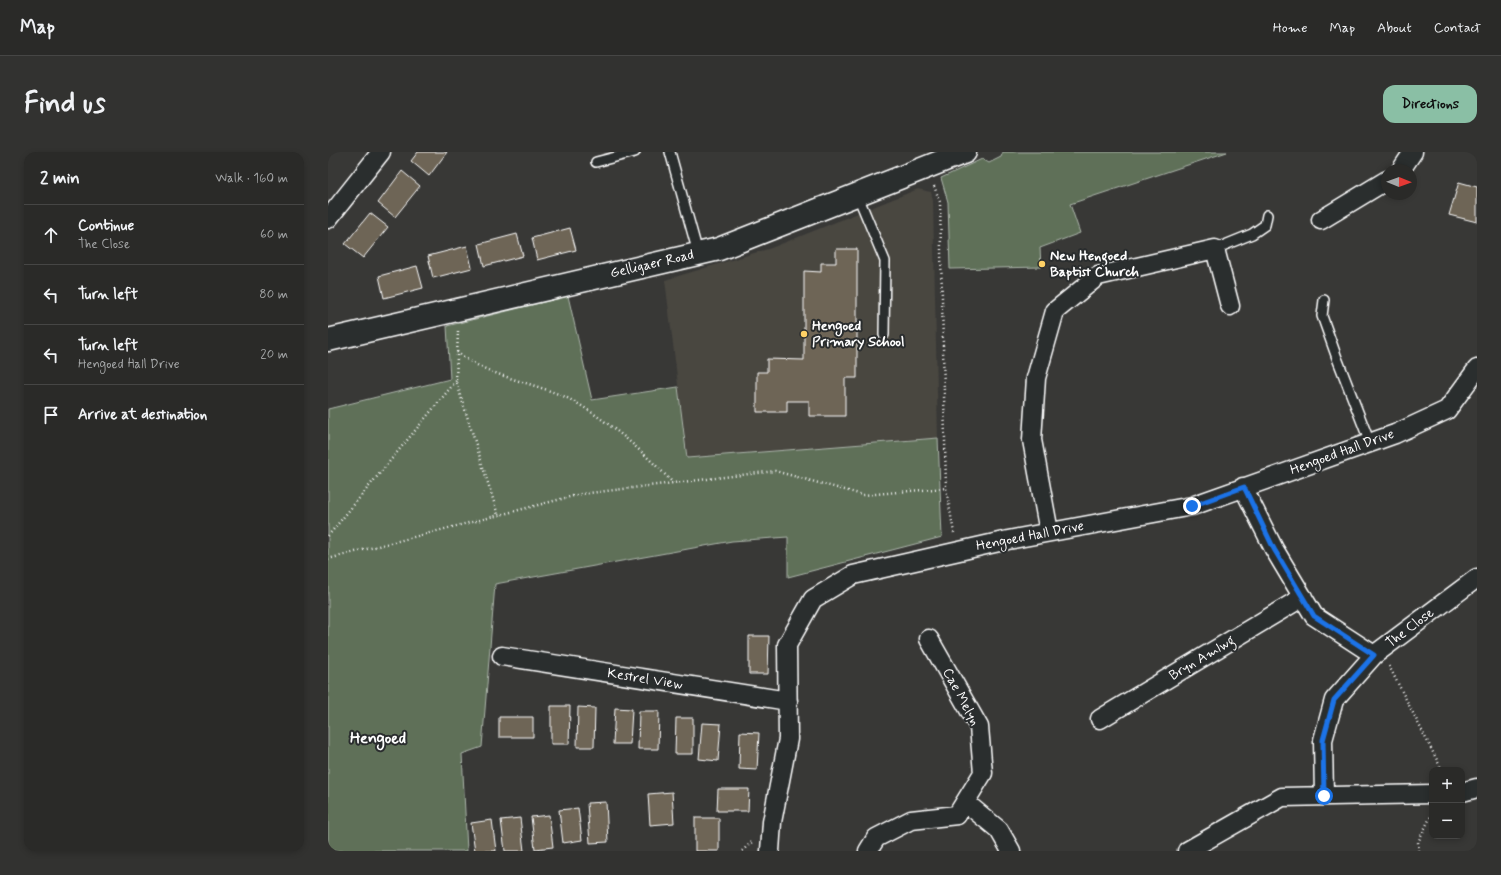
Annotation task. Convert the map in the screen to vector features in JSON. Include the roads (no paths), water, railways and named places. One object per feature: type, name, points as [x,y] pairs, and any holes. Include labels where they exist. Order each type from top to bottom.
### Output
[{"type":"street","points":[[328,218],[381,152]]},
{"type":"street","points":[[1405,164],[1412,152]]},
{"type":"street","name":"Gelligaer Road","points":[[328,340],[719,249],[959,153]]},
{"type":"street","points":[[1321,220],[1381,184]]},
{"type":"street","points":[[1050,532],[1032,440],[1036,378],[1056,311],[1098,276],[1215,249],[1230,306]]},
{"type":"street","name":"Hengoed Hall Drive","points":[[770,851],[772,822],[788,739],[787,645],[813,599],[853,575],[957,551],[1050,532],[1192,506],[1394,434],[1447,410],[1477,368]]},
{"type":"street","points":[[1244,487],[1274,549],[1314,616],[1377,653]]},
{"type":"street","name":"The Close","points":[[1324,796],[1323,740],[1334,700],[1377,653],[1477,578]]},
{"type":"street","name":"Bryn Amlwg","points":[[1100,719],[1303,597]]},
{"type":"street","name":"Cae Melyn","points":[[868,851],[876,838],[911,820],[957,814],[983,773],[979,727],[929,639]]},
{"type":"street","name":"Kestrel View","points":[[502,656],[788,701]]},
{"type":"street","points":[[1465,791],[1477,788]]},
{"type":"street","points":[[1187,851],[1282,797],[1429,794]]},
{"type":"street","points":[[965,802],[999,830],[1012,851]]},
{"type":"lane","points":[[596,162],[635,152]]},
{"type":"lane","points":[[670,152],[698,253]]},
{"type":"lane","points":[[857,194],[885,261],[884,335]]},
{"type":"lane","points":[[1215,249],[1252,234],[1265,225],[1267,215]]},
{"type":"lane","points":[[1324,300],[1322,316],[1370,443]]},
{"type":"place","name":"New Hengoed Baptist Church","points":[[1042,264]]},
{"type":"place","name":"Hengoed Primary School","points":[[804,334]]},
{"type":"district","name":"Hengoed","points":[[378,738]]}]
